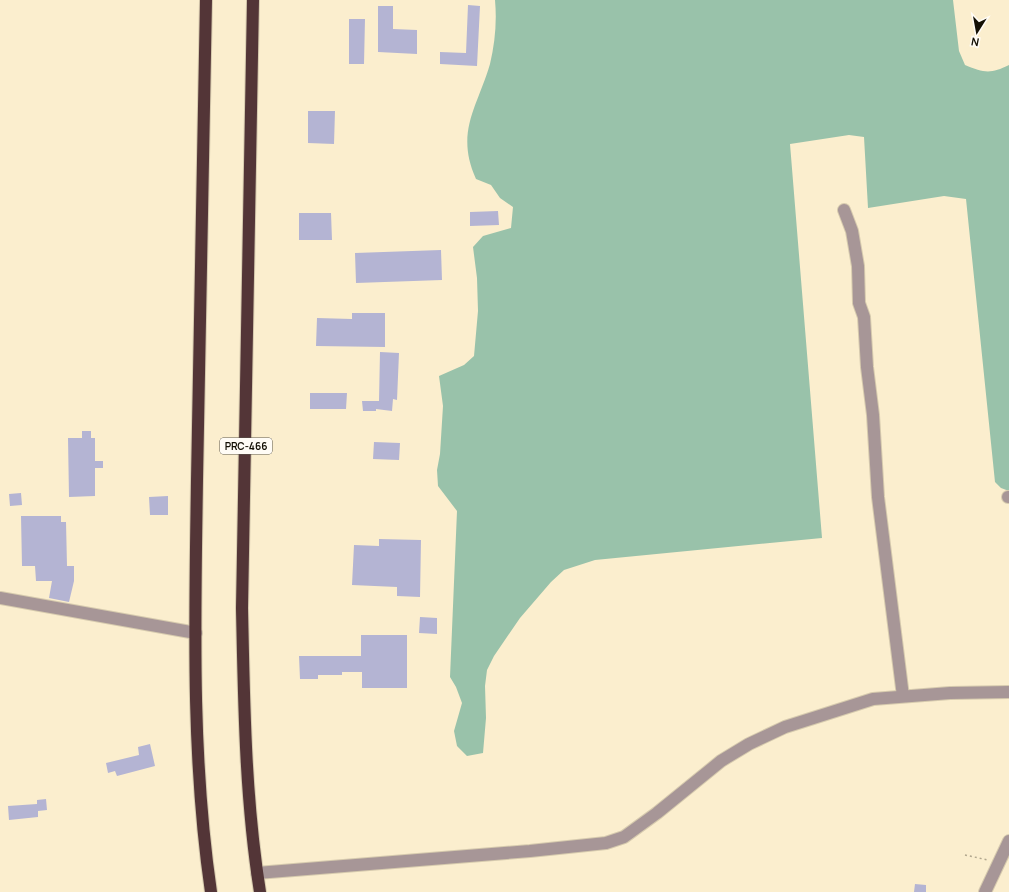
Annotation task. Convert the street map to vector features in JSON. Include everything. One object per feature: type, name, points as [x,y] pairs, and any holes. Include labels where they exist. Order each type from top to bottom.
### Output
[{"type":"highway","points":[[206,0],[200,279],[196,726],[200,805],[211,892]]},
{"type":"highway","name":"PRC-466","points":[[253,0],[242,608],[244,690],[250,796],[260,892]]},
{"type":"street","points":[[844,210],[852,231],[858,266],[859,304],[864,317],[867,368],[873,415],[878,497],[903,696]]},
{"type":"street","points":[[0,598],[196,633]]},
{"type":"street","points":[[257,873],[530,851],[606,843],[624,837],[657,813],[721,761],[749,744],[785,727],[873,699],[950,693],[1009,692]]},
{"type":"street","points":[[985,892],[997,863],[1009,841]]},
{"type":"path","points":[[965,855],[997,863]]},
{"type":"green space","points":[[495,0],[953,0],[959,51],[965,65],[977,70],[992,71],[1009,65],[1009,491],[1001,488],[995,482],[966,199],[944,196],[868,208],[864,137],[849,135],[790,144],[822,538],[595,560],[564,570],[551,582],[520,618],[494,656],[487,670],[485,686],[486,718],[483,753],[467,756],[457,746],[454,731],[462,703],[456,687],[450,677],[457,511],[438,486],[437,470],[440,454],[443,406],[439,376],[464,365],[474,356],[478,311],[477,278],[473,247],[483,236],[511,228],[513,207],[500,198],[491,185],[476,179],[470,162],[468,147],[470,120],[492,56],[496,24]]},
{"type":"building","points":[[468,5],[480,6],[477,66],[440,64],[440,52],[466,53]]},
{"type":"building","points":[[378,6],[393,6],[393,29],[417,30],[417,54],[378,52]]},
{"type":"building","points":[[349,19],[365,19],[364,64],[349,64]]},
{"type":"building","points":[[308,111],[335,111],[334,144],[308,143]]},
{"type":"building","points":[[498,211],[499,225],[470,226],[470,212]]},
{"type":"building","points":[[299,213],[331,213],[332,240],[299,240]]},
{"type":"building","points":[[441,250],[442,280],[356,283],[355,253]]},
{"type":"building","points":[[352,313],[385,313],[385,347],[316,346],[317,318],[352,319]]},
{"type":"building","points":[[380,352],[399,353],[397,400],[393,399],[392,411],[376,409],[376,411],[363,411],[362,401],[379,401]]},
{"type":"building","points":[[310,393],[347,393],[346,409],[310,409]]},
{"type":"building","points":[[82,431],[91,431],[91,438],[95,438],[95,461],[103,461],[103,468],[95,468],[95,496],[69,497],[68,438],[82,438]]},
{"type":"building","points":[[374,442],[400,443],[399,460],[373,459]]},
{"type":"building","points":[[21,493],[22,505],[10,506],[9,494]]},
{"type":"building","points":[[168,496],[168,515],[150,515],[149,497]]},
{"type":"building","points":[[21,516],[61,516],[61,522],[66,522],[67,566],[74,566],[74,581],[69,602],[49,598],[52,581],[36,581],[35,566],[22,566]]},
{"type":"building","points":[[379,539],[421,540],[420,597],[397,596],[397,587],[352,585],[354,545],[379,546]]},
{"type":"building","points":[[420,617],[437,618],[437,634],[419,633]]},
{"type":"building","points":[[361,635],[407,635],[407,688],[362,688],[362,672],[342,672],[342,675],[318,675],[318,679],[300,679],[299,656],[361,656]]},
{"type":"building","points":[[150,744],[155,766],[117,776],[115,771],[108,773],[106,763],[139,755],[138,747]]},
{"type":"building","points":[[46,799],[47,810],[38,811],[38,817],[9,820],[8,806],[37,804],[37,800]]},
{"type":"building","points":[[915,884],[926,885],[926,892],[914,892]]}]
